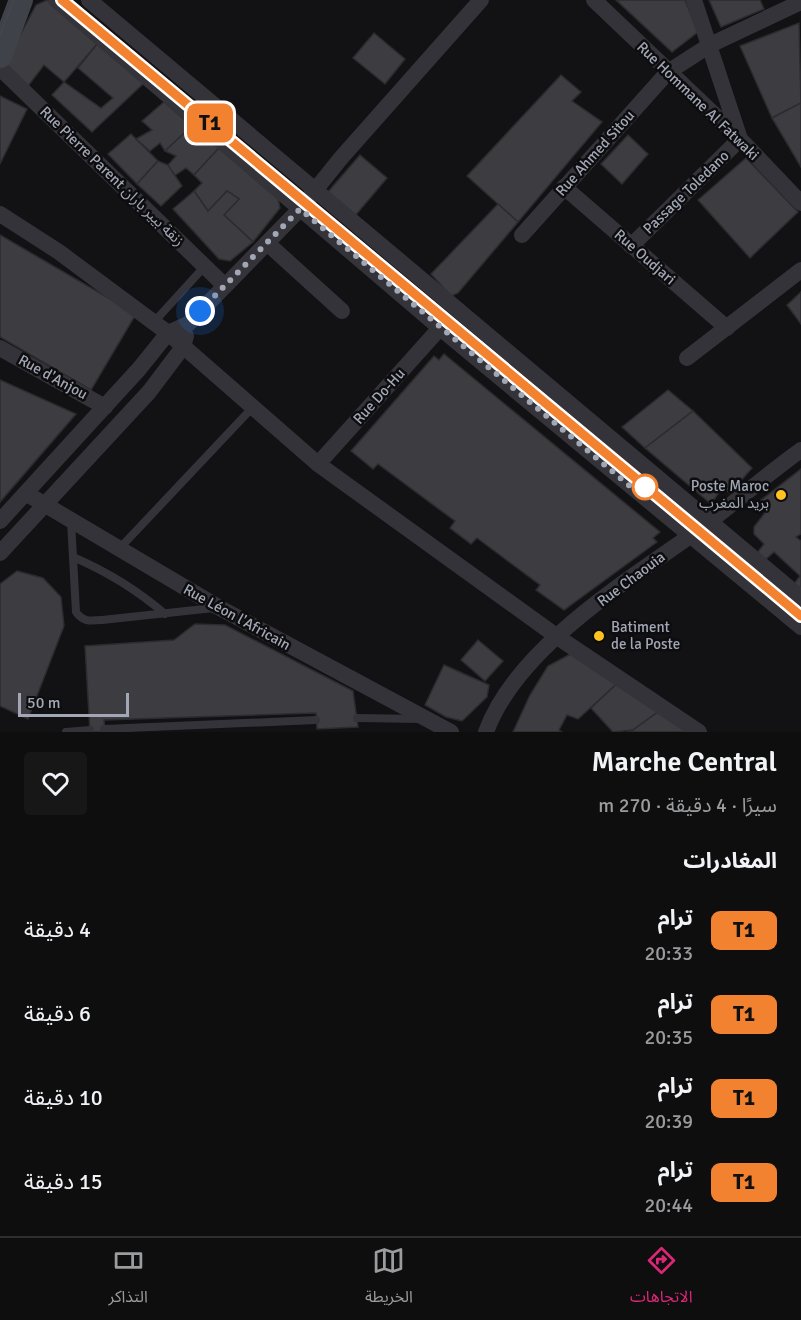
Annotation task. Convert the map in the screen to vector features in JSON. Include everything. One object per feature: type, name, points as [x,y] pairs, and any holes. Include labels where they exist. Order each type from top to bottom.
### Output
[{"type":"street","points":[[0,56],[21,0]]},
{"type":"street","points":[[56,0],[440,328],[801,627]]},
{"type":"street","points":[[89,0],[711,520],[801,598]]},
{"type":"street","points":[[0,521],[105,407],[168,333],[188,324],[300,209],[439,45],[481,0]]},
{"type":"street","name":"Rue Hommane Al Fatwaki","points":[[594,0],[740,139],[801,203]]},
{"type":"street","points":[[694,0],[740,139]]},
{"type":"street","name":"Rue Ahmed Sitou","points":[[522,235],[668,72],[710,45],[801,2]]},
{"type":"street","name":"Rue Pierre Parent زنقة بيير باران","points":[[0,68],[224,285]]},
{"type":"street","name":"Passage Toledano","points":[[631,246],[740,139]]},
{"type":"street","name":"Rue Oudjari","points":[[564,187],[727,327]]},
{"type":"street","points":[[0,214],[59,252],[168,333],[318,464],[559,638],[699,732]]},
{"type":"street","points":[[267,243],[342,311]]},
{"type":"street","points":[[687,358],[801,270]]},
{"type":"street","points":[[0,554],[46,507],[149,392],[183,347],[188,324]]},
{"type":"street","name":"Rue Do-Hu","points":[[318,464],[440,328]]},
{"type":"street","name":"Rue d'Anjou","points":[[0,348],[105,407]]},
{"type":"street","name":"Rue Chaouia","points":[[486,732],[510,686],[527,666],[634,574],[690,536],[801,450]]},
{"type":"street","name":"Rue Léon l'Africain","points":[[27,494],[218,607],[451,732]]},
{"type":"lane","points":[[154,322],[205,266]]},
{"type":"lane","points":[[119,549],[253,407]]},
{"type":"lane","points":[[71,521],[76,612],[85,621],[218,607]]},
{"type":"lane","points":[[73,557],[110,573],[138,591],[165,614]]},
{"type":"lane","points":[[357,718],[426,720]]},
{"type":"lane","points":[[104,729],[316,720]]},
{"type":"lane","points":[[66,732],[90,730]]},
{"type":"building","points":[[47,0],[98,43],[64,82],[44,65],[28,86],[4,66],[36,5]]},
{"type":"building","points":[[616,0],[685,0],[698,32],[672,52]]},
{"type":"building","points":[[709,0],[760,0],[764,9],[721,27]]},
{"type":"building","points":[[799,23],[801,103],[772,118],[740,46]]},
{"type":"building","points":[[374,33],[405,59],[385,84],[353,58]]},
{"type":"building","points":[[98,43],[144,83],[92,132],[52,95],[64,82],[101,108],[113,98],[78,68]]},
{"type":"building","points":[[561,75],[581,92],[572,101],[602,122],[518,222],[467,176]]},
{"type":"building","points":[[0,96],[27,109],[0,164]]},
{"type":"building","points":[[164,102],[192,126],[165,151],[160,143],[150,151],[136,139],[152,130],[142,121]]},
{"type":"building","points":[[801,103],[801,167],[772,118]]},
{"type":"building","points":[[192,126],[219,148],[194,175],[186,168],[174,176],[168,165],[176,156],[165,151]]},
{"type":"building","points":[[131,134],[158,161],[137,184],[108,154]]},
{"type":"building","points":[[628,135],[648,154],[622,184],[601,164]]},
{"type":"building","points":[[219,148],[278,198],[280,208],[253,242],[224,215],[239,199],[227,191],[208,211],[194,191],[202,183],[194,175]]},
{"type":"building","points":[[360,155],[387,178],[354,217],[327,193]]},
{"type":"building","points":[[746,158],[798,212],[750,258],[698,200]]},
{"type":"building","points":[[158,161],[168,165],[182,186],[161,206],[137,184]]},
{"type":"building","points":[[194,191],[208,211],[227,191],[239,199],[224,215],[253,242],[230,261],[219,259],[173,209]]},
{"type":"building","points":[[498,204],[518,222],[458,293],[451,296],[431,274]]},
{"type":"building","points":[[0,235],[136,314],[91,390],[0,337]]},
{"type":"building","points":[[801,292],[801,324],[787,305]]},
{"type":"building","points":[[444,354],[660,532],[653,538],[657,542],[564,610],[536,590],[540,585],[477,538],[471,544],[450,528],[455,521],[378,464],[373,469],[351,451],[434,356],[439,360]]},
{"type":"building","points":[[0,380],[76,414],[0,502]]},
{"type":"building","points":[[668,390],[693,411],[645,448],[622,427]]},
{"type":"building","points":[[693,411],[752,468],[730,493],[722,488],[711,504],[645,448]]},
{"type":"building","points":[[801,469],[801,534],[796,537],[801,541],[801,590],[794,584],[800,576],[774,552],[765,560],[757,553],[764,544],[754,534],[754,527],[767,510],[761,500]]},
{"type":"building","points":[[17,571],[43,578],[61,597],[64,626],[28,719],[0,706],[0,584]]},
{"type":"building","points":[[195,624],[225,625],[353,691],[358,727],[317,729],[316,713],[104,720],[105,732],[90,732],[85,646],[174,640]]},
{"type":"building","points":[[478,640],[503,661],[485,681],[461,660]]},
{"type":"building","points":[[576,651],[621,680],[578,719],[567,715],[559,730],[562,732],[513,732],[530,695],[548,666]]},
{"type":"building","points":[[444,665],[489,685],[487,697],[462,721],[446,717],[425,705]]},
{"type":"building","points":[[621,680],[662,709],[633,730],[613,732],[591,708]]},
{"type":"building","points":[[662,709],[692,732],[627,732],[633,730]]},
{"type":"tram line","points":[[0,35],[14,0]]},
{"type":"tram line","points":[[62,0],[801,616]]},
{"type":"tram line","name":"T1","points":[[62,0],[801,616]]},
{"type":"place","name":"Poste Maroc بريد المغرب","points":[[781,495]]},
{"type":"place","name":"Batiment de la Poste","points":[[599,636]]},
{"type":"route","points":[[200,311],[300,209],[637,492],[645,487]]}]
